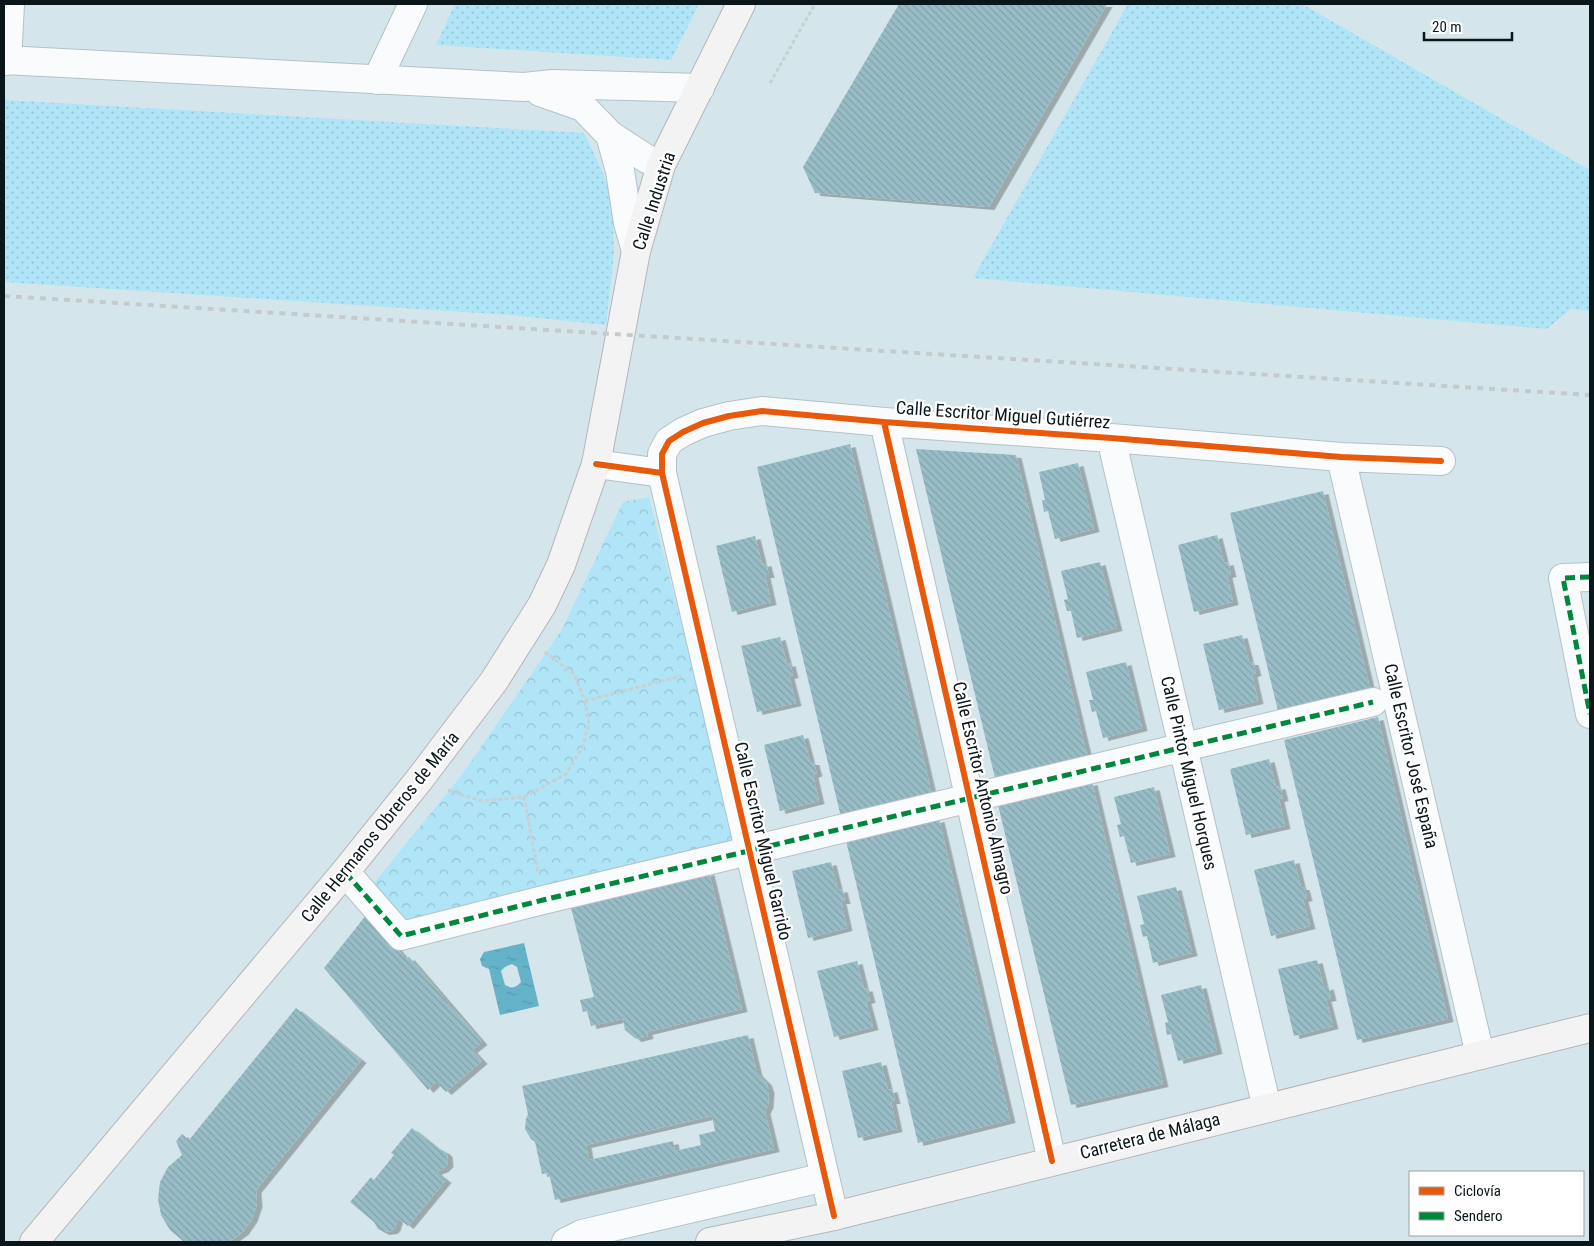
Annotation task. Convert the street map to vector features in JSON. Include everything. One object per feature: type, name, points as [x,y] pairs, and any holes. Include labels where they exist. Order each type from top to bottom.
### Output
[{"type":"main road","name":"Calle Industria","points":[[618,352],[636,251],[662,165],[741,4]]},
{"type":"main road","name":"Calle Hermanos Obreros de María","points":[[34,1242],[345,872],[419,780],[494,681],[523,637],[542,605],[561,565],[596,464],[618,352]]},
{"type":"main road","name":"Carretera de Málaga","points":[[710,1242],[834,1216],[1052,1160],[1590,1028]]},
{"type":"street","points":[[10,4],[6,61],[524,87],[553,84],[700,88]]},
{"type":"street","points":[[377,80],[414,4]]},
{"type":"street","points":[[524,87],[583,106],[610,135],[647,159],[662,165]]},
{"type":"street","points":[[610,135],[620,170],[628,223],[636,251]]},
{"type":"street","name":"Calle Escritor Miguel Gutiérrez","points":[[662,473],[662,454],[669,441],[683,432],[703,423],[729,416],[762,411],[1341,457],[1441,461]]},
{"type":"street","name":"Calle Escritor Antonio Almagro","points":[[884,422],[1052,1160]]},
{"type":"street","name":"Calle Pintor Miguel Horques","points":[[1111,438],[1267,1108]]},
{"type":"street","name":"Calle Escritor José España","points":[[1341,457],[1480,1055]]},
{"type":"street","points":[[596,464],[662,473]]},
{"type":"street","name":"Calle Escritor Miguel Garrido","points":[[662,473],[834,1216]]},
{"type":"street","points":[[1590,577],[1563,578],[1590,714]]},
{"type":"street","points":[[345,872],[401,936],[543,900],[1373,702]]},
{"type":"street","points":[[566,1242],[582,1234],[825,1177]]},
{"type":"path","points":[[770,83],[815,4]]},
{"type":"path","points":[[419,780],[482,801],[524,797],[566,774],[582,748],[589,724],[585,701],[574,674],[523,637]]},
{"type":"path","points":[[585,701],[708,669]]},
{"type":"path","points":[[524,797],[543,900]]},
{"type":"green space","points":[[455,4],[699,4],[671,60],[436,45]]},
{"type":"green space","points":[[1128,4],[1302,4],[1590,170],[1590,311],[1571,309],[1547,329],[973,278]]},
{"type":"green space","points":[[4,100],[584,133],[600,166],[612,198],[614,254],[606,325],[509,315],[4,282]]},
{"type":"green space","points":[[649,497],[737,843],[399,925],[374,883],[461,776],[561,631],[623,502]]},
{"type":"water","points":[[524,943],[539,1006],[500,1015],[489,969],[482,966],[480,959],[484,952]],"holes":[[[512,964],[517,967],[521,982],[514,987],[505,985],[501,971]]]},
{"type":"building","points":[[899,4],[1107,4],[989,207],[815,193],[803,167]]},
{"type":"building","points":[[850,444],[932,795],[841,817],[757,467]]},
{"type":"building","points":[[916,449],[1016,455],[1088,760],[996,782]]},
{"type":"building","points":[[1078,463],[1094,529],[1055,539],[1048,511],[1044,512],[1042,500],[1045,500],[1039,472]]},
{"type":"building","points":[[1323,491],[1371,693],[1279,715],[1230,513]]},
{"type":"building","points":[[1217,535],[1224,563],[1228,562],[1231,574],[1227,575],[1233,602],[1194,612],[1178,545]]},
{"type":"building","points":[[755,536],[762,564],[766,563],[769,575],[765,575],[771,602],[732,612],[716,546]]},
{"type":"building","points":[[1100,562],[1117,628],[1077,638],[1071,611],[1067,611],[1064,600],[1068,599],[1061,571]]},
{"type":"building","points":[[1242,635],[1249,662],[1253,662],[1256,673],[1252,674],[1258,701],[1219,710],[1203,644]]},
{"type":"building","points":[[780,637],[787,664],[790,663],[793,675],[789,676],[796,703],[757,712],[741,646]]},
{"type":"building","points":[[1126,662],[1142,728],[1103,738],[1096,711],[1092,712],[1089,700],[1093,700],[1086,672]]},
{"type":"building","points":[[1378,717],[1448,1019],[1357,1040],[1284,740]]},
{"type":"building","points":[[803,735],[810,762],[814,762],[817,773],[813,775],[819,801],[780,811],[764,745]]},
{"type":"building","points":[[1269,759],[1276,787],[1280,786],[1283,798],[1279,799],[1285,826],[1246,835],[1230,769]]},
{"type":"building","points":[[1092,782],[1163,1084],[1071,1105],[998,805]]},
{"type":"building","points":[[1154,787],[1170,854],[1131,863],[1124,836],[1120,837],[1117,825],[1121,824],[1114,797]]},
{"type":"building","points":[[939,819],[1010,1120],[918,1143],[846,841]]},
{"type":"building","points":[[1294,860],[1301,887],[1304,887],[1307,898],[1303,899],[1310,926],[1271,936],[1254,870]]},
{"type":"building","points":[[831,862],[838,890],[842,889],[845,901],[841,901],[847,928],[808,938],[792,871]]},
{"type":"building","points":[[709,872],[742,1009],[647,1032],[648,1036],[636,1039],[625,1030],[623,1019],[591,1026],[587,1011],[583,1012],[580,1000],[594,997],[571,908],[685,880],[684,878]]},
{"type":"building","points":[[1176,887],[1192,953],[1153,963],[1147,936],[1143,937],[1140,925],[1144,924],[1137,896]]},
{"type":"building","points":[[367,914],[406,959],[409,957],[482,1042],[472,1050],[482,1061],[446,1092],[436,1082],[428,1090],[324,968]]},
{"type":"building","points":[[1317,960],[1324,988],[1328,986],[1331,998],[1326,999],[1333,1026],[1294,1036],[1278,969]]},
{"type":"building","points":[[857,961],[864,989],[867,988],[870,1000],[866,1001],[873,1027],[834,1037],[817,971]]},
{"type":"building","points":[[1201,985],[1217,1051],[1178,1061],[1171,1034],[1167,1035],[1165,1023],[1168,1022],[1161,995]]},
{"type":"building","points":[[296,1008],[361,1060],[256,1190],[257,1204],[252,1219],[243,1232],[229,1242],[183,1241],[170,1230],[161,1215],[158,1199],[160,1182],[168,1167],[182,1155],[176,1141],[182,1134],[189,1140]]},
{"type":"building","points":[[748,1035],[757,1073],[766,1082],[769,1090],[768,1105],[765,1111],[774,1149],[555,1200],[549,1173],[542,1174],[535,1142],[525,1129],[528,1114],[522,1086]],"holes":[[[712,1116],[715,1131],[699,1135],[701,1145],[675,1151],[673,1141],[589,1160],[586,1145]]]},
{"type":"building","points":[[881,1062],[888,1090],[892,1089],[895,1101],[891,1101],[897,1129],[858,1138],[842,1071]]},
{"type":"building","points":[[412,1128],[447,1154],[448,1164],[436,1172],[446,1180],[408,1226],[398,1218],[392,1231],[384,1232],[378,1229],[374,1222],[350,1202],[371,1177],[374,1180],[394,1155],[391,1153]]},
{"type":"railway","points":[[4,296],[1590,395]]},
{"type":"marked path","points":[[1590,577],[1563,578],[1590,714]]},
{"type":"marked path","points":[[345,872],[401,936],[543,900],[1373,702]]},
{"type":"cycle path","points":[[596,464],[662,473],[662,454],[669,441],[683,432],[703,423],[729,416],[762,411],[1341,457],[1441,461]]},
{"type":"cycle path","points":[[884,422],[1052,1161]]},
{"type":"cycle path","points":[[662,473],[834,1216]]}]
